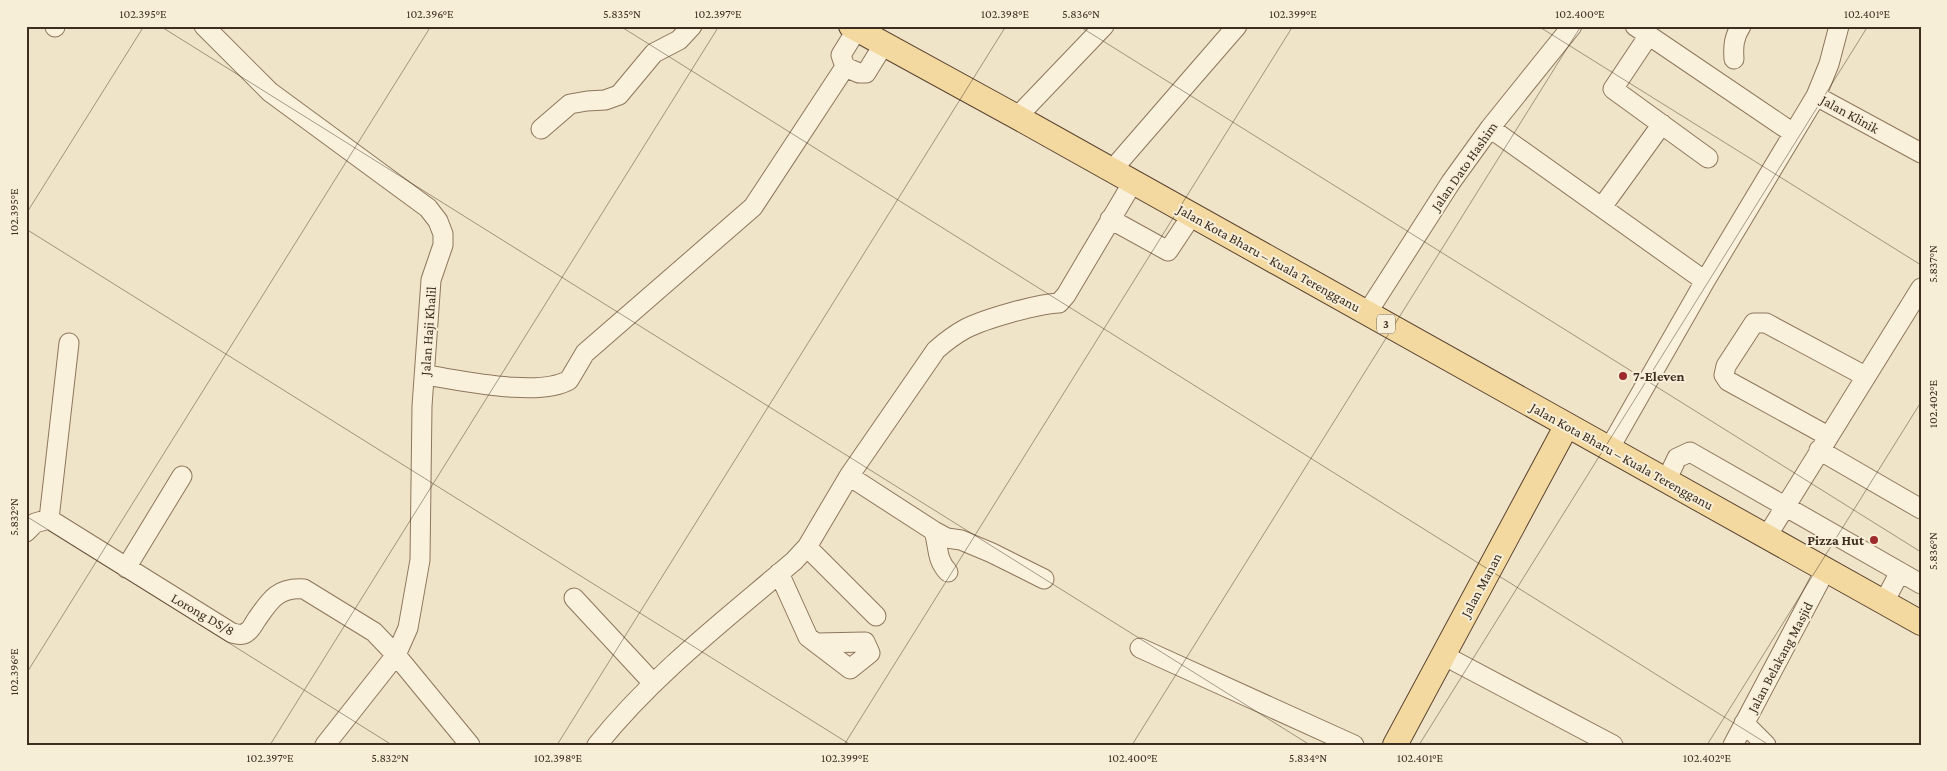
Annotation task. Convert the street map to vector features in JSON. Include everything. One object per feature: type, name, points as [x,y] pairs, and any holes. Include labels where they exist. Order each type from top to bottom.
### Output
[{"type":"main road","name":"Jalan Kota Bharu – Kuala Terengganu","points":[[854,28],[1017,117],[1921,623]]},
{"type":"main road","name":"Jalan Manan","points":[[1395,745],[1567,425]]},
{"type":"street","name":"Jalan Haji Khalil","points":[[204,26],[270,92],[428,208],[438,222],[443,234],[443,245],[431,280],[422,406],[420,560],[408,628],[396,655],[325,745]]},
{"type":"street","points":[[541,129],[570,104],[606,100],[619,95],[654,53],[679,40],[692,26]]},
{"type":"street","points":[[1017,117],[1104,26]]},
{"type":"street","points":[[1112,170],[1237,26]]},
{"type":"street","name":"Jalan Dato Hashim","points":[[1367,313],[1451,182],[1490,128],[1572,26]]},
{"type":"street","points":[[1734,59],[1733,45],[1736,33],[1741,26]]},
{"type":"street","name":"Jalan Klinik","points":[[1839,26],[1816,96],[1921,153]]},
{"type":"street","points":[[854,28],[841,56],[845,67],[859,73],[866,73],[884,44]]},
{"type":"street","points":[[1708,158],[1613,89],[1642,31],[1793,133]]},
{"type":"street","points":[[425,375],[524,389],[545,388],[569,380],[585,353],[753,207],[845,67]]},
{"type":"street","points":[[1608,449],[1705,281],[1816,96]]},
{"type":"street","points":[[1602,208],[1662,124]]},
{"type":"street","points":[[1490,128],[1705,281]]},
{"type":"street","points":[[597,745],[653,683],[698,642],[794,561],[807,547],[849,476],[936,350],[966,328],[1050,303],[1059,303],[1066,295],[1133,182]]},
{"type":"street","points":[[1110,219],[1168,251],[1192,215]]},
{"type":"street","points":[[1766,536],[1921,288]]},
{"type":"street","points":[[1865,376],[1766,323],[1760,322],[1754,323],[1726,366],[1724,376],[1728,381],[1921,509]]},
{"type":"street","points":[[26,532],[35,523],[49,519],[69,343]]},
{"type":"street","points":[[1666,481],[1676,458],[1690,452],[1921,584]]},
{"type":"street","points":[[126,568],[182,476]]},
{"type":"street","points":[[849,476],[934,532],[947,538],[961,540],[992,553],[1044,579]]},
{"type":"street","name":"Lorong DS/8","points":[[49,519],[232,633],[241,635],[248,632],[269,601],[279,593],[292,588],[304,589],[374,632],[396,655],[470,745]]},
{"type":"street","points":[[934,532],[941,565],[948,572]]},
{"type":"street","points":[[807,547],[876,616]]},
{"type":"street","name":"Jalan Belakang Masjid","points":[[1733,745],[1826,569]]},
{"type":"street","points":[[1884,602],[1900,572]]},
{"type":"street","points":[[779,574],[808,637],[817,643]]},
{"type":"street","points":[[574,598],[653,683]]},
{"type":"street","points":[[1140,648],[1354,745]]},
{"type":"street","points":[[1443,655],[1613,745]]},
{"type":"street","points":[[1744,723],[1766,745]]},
{"type":"place","name":"7-Eleven","points":[[1623,376]]},
{"type":"place","name":"Pizza Hut","points":[[1874,540]]}]
